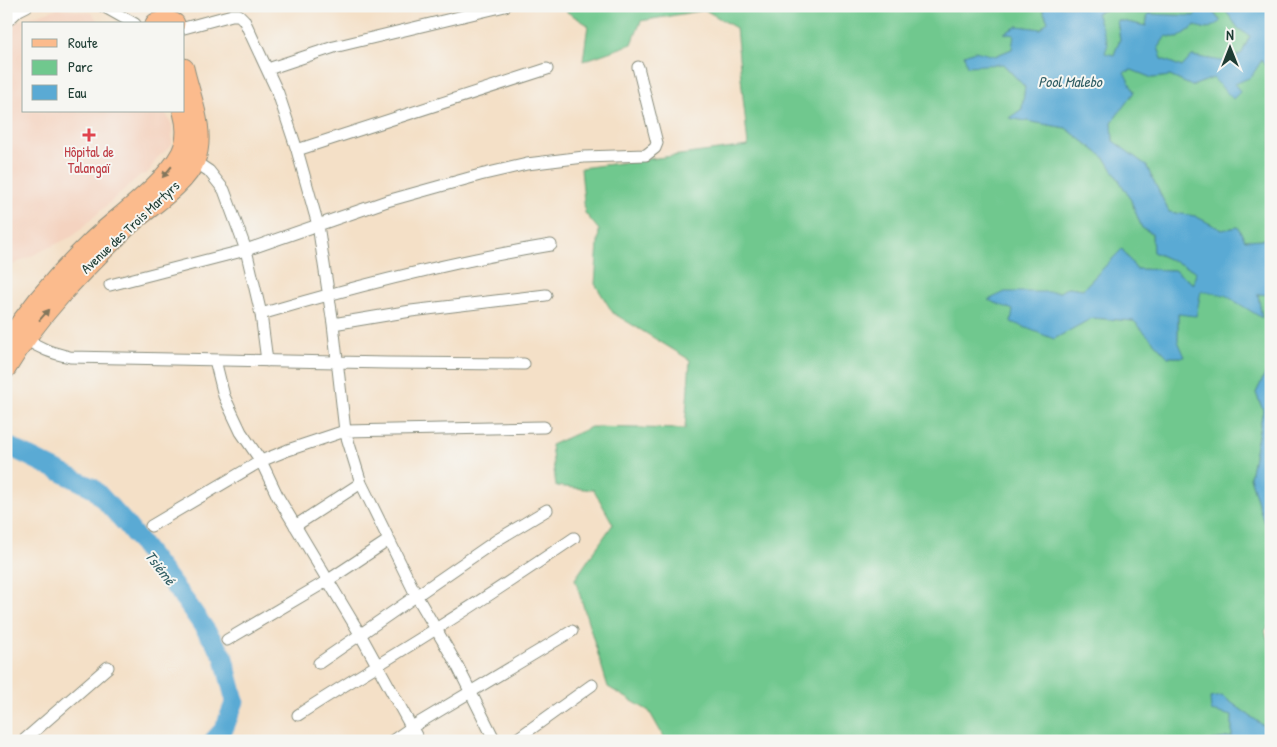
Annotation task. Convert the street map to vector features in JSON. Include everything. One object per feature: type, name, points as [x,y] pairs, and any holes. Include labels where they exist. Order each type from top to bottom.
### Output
[{"type":"highway","points":[[150,6],[168,21]]},
{"type":"main road","name":"Avenue des Trois Martyrs","points":[[6,369],[25,338],[79,275],[129,225],[173,188],[188,157],[199,142],[197,118],[185,72]]},
{"type":"main road","name":"Avenue des Trois Martyrs","points":[[183,112],[188,157]]},
{"type":"main road","name":"Avenue des Trois Martyrs","points":[[6,344],[43,291],[91,242],[188,157]]},
{"type":"street","points":[[6,22],[27,6]]},
{"type":"street","points":[[104,6],[132,22]]},
{"type":"street","points":[[268,69],[334,47],[505,6]]},
{"type":"street","points":[[168,21],[239,15],[244,20],[268,69],[297,150],[318,225],[333,324],[345,431],[361,484],[416,595],[457,665],[495,741]]},
{"type":"street","points":[[110,285],[246,250],[387,201],[527,164],[584,157],[646,155],[657,144],[638,67]]},
{"type":"street","points":[[297,150],[547,70]]},
{"type":"street","points":[[188,157],[209,171],[224,190],[246,250],[261,314],[267,361]]},
{"type":"street","points":[[261,314],[329,294],[502,253],[551,245]]},
{"type":"street","points":[[333,324],[411,311],[546,295]]},
{"type":"street","points":[[25,338],[48,352],[70,357],[338,363],[524,364]]},
{"type":"street","points":[[215,360],[224,396],[241,432],[261,461],[278,497],[360,634],[420,741]]},
{"type":"street","points":[[151,526],[261,461],[345,431],[544,427]]},
{"type":"street","points":[[295,526],[361,484]]},
{"type":"street","points":[[319,663],[497,540],[547,510]]},
{"type":"street","points":[[298,715],[341,686],[435,630],[574,538]]},
{"type":"street","points":[[227,640],[327,581],[389,540]]},
{"type":"street","points":[[392,741],[412,727],[572,631]]},
{"type":"street","points":[[22,741],[108,667]]},
{"type":"street","points":[[514,741],[592,685]]},
{"type":"shaded area","name":"Hôpital de Talangaï","points":[[59,8],[92,13],[99,22],[22,22],[22,112],[165,112],[172,126],[172,145],[158,157],[147,174],[140,175],[73,236],[6,268],[6,31],[13,23]]},
{"type":"green space","points":[[566,6],[1041,6],[1048,22],[1040,29],[1018,26],[1005,33],[1015,35],[1012,49],[995,56],[1025,87],[1022,109],[1010,118],[1066,128],[1106,159],[1130,198],[1142,228],[1152,233],[1153,252],[1196,271],[1194,285],[1174,270],[1136,269],[1122,249],[1083,289],[1068,287],[1014,310],[1054,339],[1092,318],[1134,321],[1168,357],[1184,357],[1178,341],[1178,313],[1201,291],[1225,295],[1262,317],[1258,294],[1271,295],[1271,362],[1256,393],[1263,410],[1250,477],[1264,523],[1271,529],[1271,623],[1265,631],[1271,649],[1271,731],[1222,696],[1232,716],[1232,737],[1208,741],[666,741],[649,711],[608,687],[575,579],[613,524],[594,490],[556,486],[551,445],[591,427],[685,429],[690,360],[613,313],[595,284],[599,230],[585,213],[581,168],[748,146],[736,28],[705,10],[641,21],[632,44],[583,61],[588,25],[567,12]]},
{"type":"green space","points":[[1111,6],[1222,6],[1239,29],[1250,36],[1242,53],[1227,62],[1192,56],[1182,67],[1162,59],[1158,47],[1166,36],[1178,38],[1195,26],[1207,29],[1221,21],[1212,11],[1194,16],[1148,14],[1146,26],[1117,20],[1120,39],[1114,55],[1105,54],[1096,13],[1111,8]]},
{"type":"green space","points":[[1263,59],[1271,77],[1271,235],[1265,239],[1245,240],[1238,227],[1222,230],[1195,216],[1169,212],[1146,165],[1113,141],[1112,122],[1134,92],[1123,72],[1132,70],[1152,78],[1170,76],[1192,86],[1213,78],[1235,84]]},
{"type":"water","name":"Pool Malebo","points":[[1041,6],[1111,6],[1111,8],[1096,13],[1108,44],[1105,53],[1114,55],[1120,39],[1117,20],[1146,26],[1148,14],[1194,16],[1200,8],[1212,11],[1221,22],[1207,29],[1195,26],[1178,38],[1166,36],[1158,47],[1162,59],[1182,67],[1192,56],[1227,62],[1242,53],[1250,36],[1239,29],[1222,6],[1271,6],[1271,77],[1262,60],[1251,77],[1235,84],[1240,92],[1233,99],[1213,78],[1192,86],[1170,76],[1152,78],[1132,70],[1124,72],[1134,92],[1112,122],[1113,141],[1146,165],[1169,212],[1195,216],[1222,230],[1238,227],[1245,240],[1265,239],[1271,235],[1271,295],[1258,294],[1262,318],[1225,295],[1201,291],[1196,316],[1178,314],[1178,341],[1185,357],[1168,357],[1134,321],[1092,318],[1054,339],[1011,322],[1013,310],[988,300],[1005,292],[1060,292],[1068,287],[1083,289],[1122,249],[1136,269],[1174,270],[1194,284],[1196,271],[1153,252],[1152,233],[1142,228],[1130,198],[1106,159],[1066,128],[1009,118],[1022,109],[1025,87],[1003,64],[967,66],[964,55],[975,51],[995,56],[1012,49],[1014,35],[1004,33],[1018,26],[1041,29],[1048,21]]},
{"type":"water","points":[[1271,362],[1271,529],[1264,523],[1250,477],[1263,410],[1256,393]]},
{"type":"water","points":[[1222,696],[1271,732],[1262,733],[1260,741],[1208,741],[1232,737],[1232,716],[1211,711],[1210,698]]},
{"type":"waterway","name":"Tsiémé","points":[[6,445],[93,488],[126,524],[187,603],[223,655],[235,701],[224,729],[213,741]]},
{"type":"place","name":"Hôpital de Talangaï","points":[[89,135]]}]
